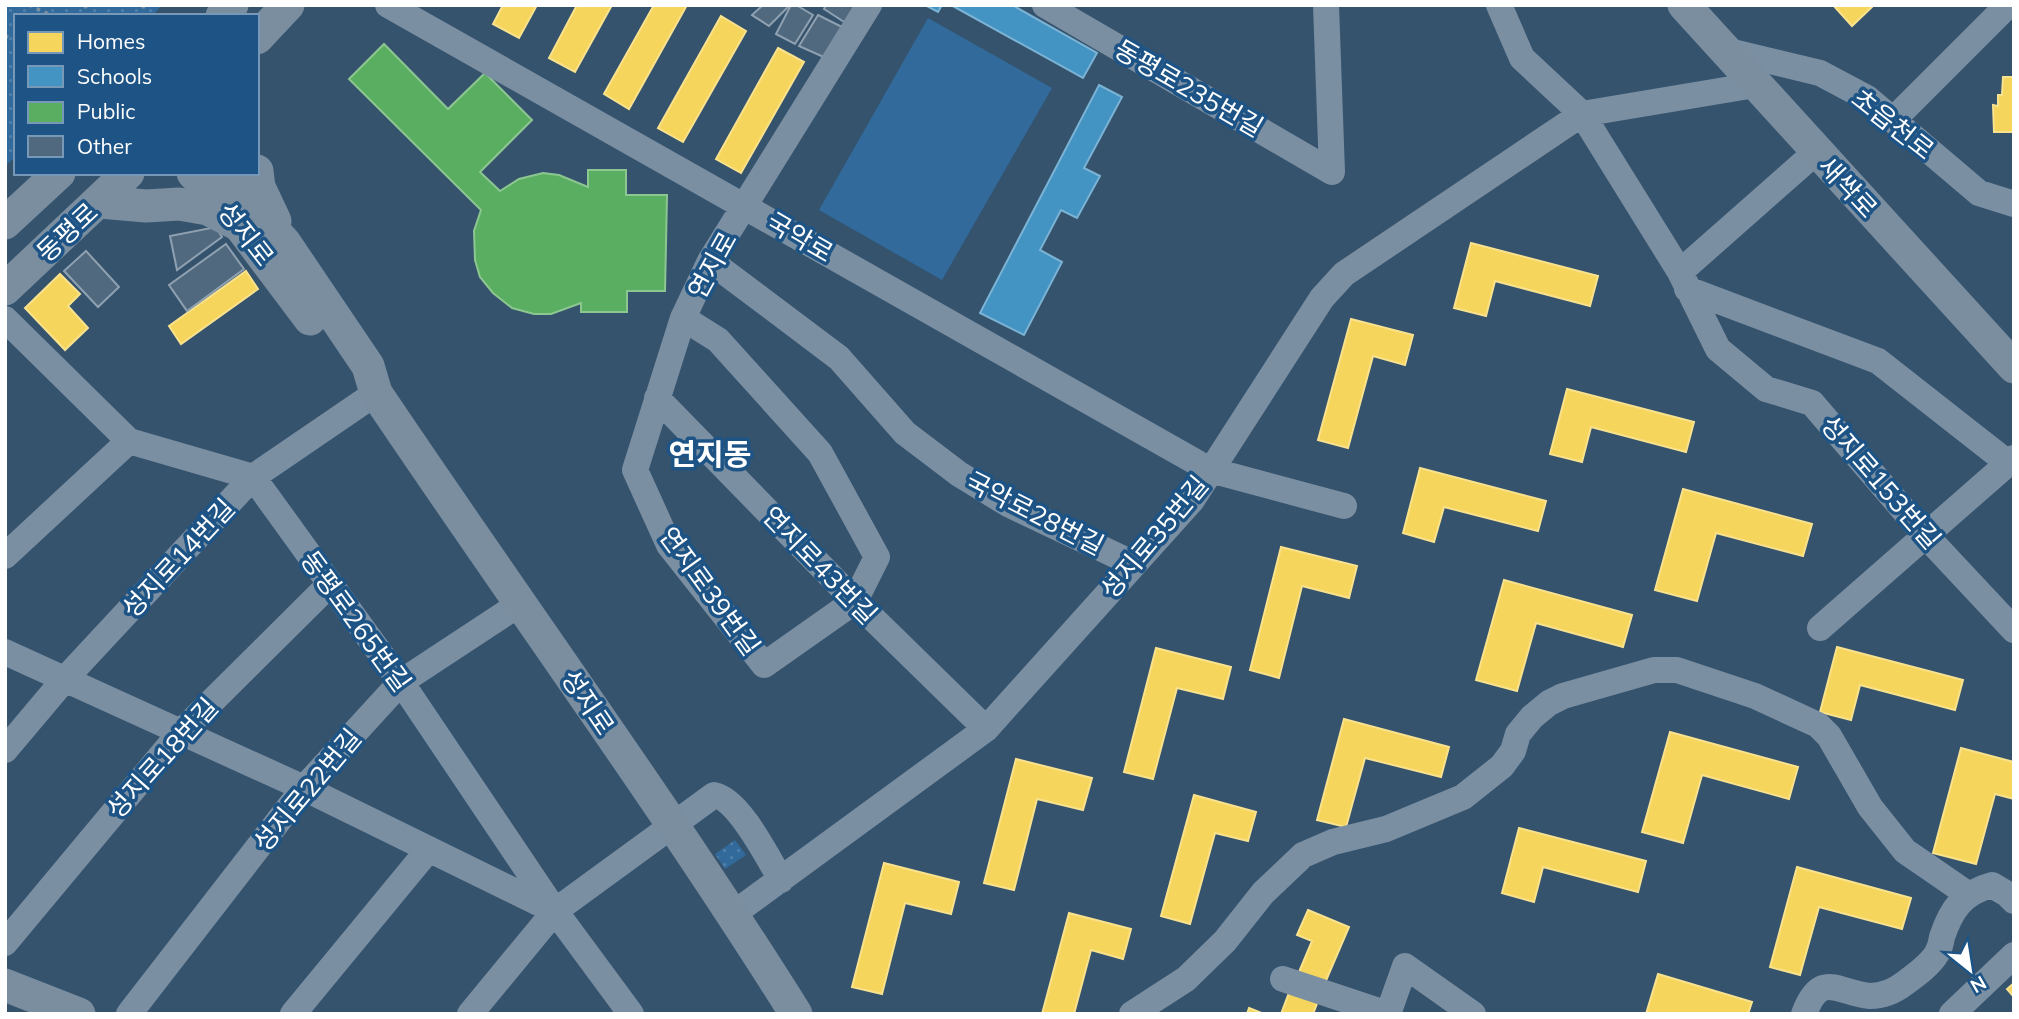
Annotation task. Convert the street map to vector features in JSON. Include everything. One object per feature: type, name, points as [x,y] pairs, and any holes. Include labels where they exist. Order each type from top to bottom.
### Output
[{"type":"main road","points":[[259,39],[288,5]]},
{"type":"main road","name":"새싹로","points":[[1684,5],[2014,367]]},
{"type":"main road","name":"동평로","points":[[5,223],[57,175]]},
{"type":"main road","name":"동평로","points":[[5,289],[126,175]]},
{"type":"main road","name":"성지로","points":[[196,175],[222,202],[272,266],[350,375],[376,393]]},
{"type":"main road","name":"성지로","points":[[223,175],[285,243],[368,366],[376,393],[733,914],[796,1014]]},
{"type":"main road","name":"성지로","points":[[258,175],[259,187],[285,243]]},
{"type":"main road","points":[[100,202],[146,206],[179,204],[208,209],[240,226]]},
{"type":"main road","points":[[5,985],[79,1014]]},
{"type":"street","name":"국악로","points":[[388,5],[1210,470],[1344,506]]},
{"type":"street","name":"연지로","points":[[635,470],[684,318],[710,261],[869,5]]},
{"type":"street","name":"동평로235번길","points":[[1045,5],[1332,172],[1326,5]]},
{"type":"street","name":"성지로153번길","points":[[1499,5],[1521,58],[1582,114],[1684,280],[1718,349],[1766,389],[1812,403],[1926,536],[2014,630]]},
{"type":"street","points":[[1893,120],[2008,5]]},
{"type":"street","name":"초읍천로","points":[[1724,50],[1820,73],[1867,98],[1979,193],[2014,204]]},
{"type":"street","points":[[1582,114],[1755,85]]},
{"type":"street","name":"성지로35번길","points":[[733,914],[986,729],[1192,500],[1322,298],[1344,274],[1582,114]]},
{"type":"street","points":[[1816,152],[1684,280],[1878,361],[2011,460],[1820,628]]},
{"type":"street","name":"국악로28번길","points":[[710,261],[839,358],[905,433],[959,474],[1008,504],[1134,564]]},
{"type":"street","name":"연지로39번길","points":[[635,470],[669,545],[764,665],[855,601],[877,557],[820,453],[718,340],[684,318]]},
{"type":"street","points":[[5,319],[130,441],[253,477]]},
{"type":"street","name":"성지로14번길","points":[[5,750],[64,680],[253,477],[376,393]]},
{"type":"street","name":"연지로43번길","points":[[657,398],[855,601],[986,729]]},
{"type":"street","points":[[5,556],[130,441]]},
{"type":"street","name":"동평로265번길","points":[[253,477],[401,682],[555,911],[631,1014]]},
{"type":"street","name":"성지로18번길","points":[[5,943],[180,733],[330,584]]},
{"type":"street","name":"성지로22번길","points":[[129,1014],[304,788],[401,682],[521,603]]},
{"type":"street","points":[[5,652],[304,788],[555,911]]},
{"type":"street","points":[[1132,1014],[1186,979],[1225,941],[1263,893],[1303,855],[1333,842],[1386,829],[1463,797],[1502,766],[1513,751],[1518,734],[1549,703],[1563,696],[1654,670],[1677,670],[1713,681],[1755,696],[1818,725],[1829,736],[1870,807],[1905,851],[1969,895]]},
{"type":"street","points":[[470,1014],[555,911],[714,794],[722,796],[742,816],[781,880]]},
{"type":"street","points":[[293,1014],[429,849]]},
{"type":"street","points":[[1804,1014],[1810,998],[1817,990],[1827,987],[1870,996],[1887,993],[1905,983],[1936,956],[1954,908],[1969,895],[1992,886],[2014,901]]},
{"type":"street","points":[[1952,1014],[2014,955]]},
{"type":"street","points":[[1283,979],[1388,1014],[1405,966],[1473,1014]]},
{"type":"path","points":[[29,5],[49,14]]},
{"type":"shaded area","points":[[5,5],[162,5],[154,14],[14,14],[14,158],[5,166]]},
{"type":"shaded area","points":[[928,18],[1052,88],[942,280],[819,210]]},
{"type":"shaded area","points":[[735,840],[746,855],[725,869],[715,854]]},
{"type":"building: Homes","points":[[503,5],[537,5],[519,38],[493,24]]},
{"type":"building: Homes","points":[[577,5],[612,5],[575,72],[549,58]]},
{"type":"building: Homes","points":[[654,5],[687,5],[629,109],[604,94]]},
{"type":"building: Homes","points":[[1833,5],[1874,5],[1852,26]]},
{"type":"building: Homes","points":[[721,16],[746,31],[683,142],[658,128]]},
{"type":"building: Homes","points":[[778,48],[804,62],[741,173],[716,159]]},
{"type":"building: Homes","points":[[2003,77],[2014,77],[2014,132],[1994,132],[1993,105],[1998,106],[1998,95],[2002,95]]},
{"type":"building: Homes","points":[[1471,243],[1598,276],[1590,306],[1495,281],[1486,316],[1454,308]]},
{"type":"building: Homes","points":[[246,271],[258,289],[181,344],[169,326]]},
{"type":"building: Homes","points":[[60,274],[80,294],[68,306],[88,328],[65,350],[25,308]]},
{"type":"building: Homes","points":[[1351,319],[1413,335],[1405,365],[1373,356],[1348,448],[1318,440]]},
{"type":"building: Homes","points":[[1567,389],[1694,422],[1686,452],[1591,427],[1582,462],[1550,454]]},
{"type":"building: Homes","points":[[1420,468],[1546,501],[1538,531],[1444,507],[1434,542],[1403,533]]},
{"type":"building: Homes","points":[[1683,489],[1812,524],[1803,556],[1716,533],[1697,601],[1655,590]]},
{"type":"building: Homes","points":[[1281,547],[1357,566],[1349,598],[1302,586],[1279,678],[1250,670]]},
{"type":"building: Homes","points":[[1504,580],[1632,615],[1623,647],[1536,623],[1517,691],[1476,680]]},
{"type":"building: Homes","points":[[1837,647],[1963,680],[1955,710],[1860,685],[1851,720],[1820,712]]},
{"type":"building: Homes","points":[[1156,648],[1231,667],[1223,699],[1177,688],[1153,779],[1124,772]]},
{"type":"building: Homes","points":[[1344,719],[1449,747],[1441,777],[1365,758],[1346,827],[1317,820]]},
{"type":"building: Homes","points":[[1670,732],[1798,767],[1789,799],[1702,775],[1683,843],[1642,832]]},
{"type":"building: Homes","points":[[1961,748],[2014,762],[2014,799],[1995,794],[1976,864],[1933,853]]},
{"type":"building: Homes","points":[[1016,759],[1092,778],[1083,810],[1037,799],[1014,890],[984,883]]},
{"type":"building: Homes","points":[[1194,795],[1256,812],[1248,841],[1215,833],[1190,924],[1161,916]]},
{"type":"building: Homes","points":[[1519,828],[1646,861],[1638,892],[1543,867],[1534,902],[1502,893]]},
{"type":"building: Homes","points":[[884,863],[959,882],[951,914],[905,903],[882,994],[852,987]]},
{"type":"building: Homes","points":[[1797,867],[1911,898],[1902,929],[1819,907],[1800,975],[1770,967]]},
{"type":"building: Homes","points":[[1308,910],[1349,927],[1325,983],[1299,972],[1312,941],[1297,935]]},
{"type":"building: Homes","points":[[1069,913],[1131,929],[1123,959],[1091,950],[1074,1014],[1042,1014]]},
{"type":"building: Homes","points":[[1658,974],[1752,1002],[1748,1014],[1646,1014]]},
{"type":"building: Homes","points":[[2014,983],[2014,997],[2007,989]]},
{"type":"building: Homes","points":[[1290,990],[1318,1001],[1313,1014],[1281,1014]]},
{"type":"building: Homes","points":[[1249,1008],[1264,1014],[1247,1014]]},
{"type":"building: Schools","points":[[925,5],[942,5],[938,12]]},
{"type":"building: Schools","points":[[951,5],[1012,5],[1097,53],[1083,78]]},
{"type":"building: Schools","points":[[1099,85],[1122,97],[1084,168],[1100,176],[1077,218],[1061,210],[1040,250],[1062,262],[1024,335],[980,313]]},
{"type":"building: Public","points":[[384,44],[448,109],[485,73],[532,120],[480,172],[500,191],[519,179],[543,173],[559,175],[588,187],[588,170],[626,170],[626,195],[667,195],[665,291],[627,291],[627,312],[581,312],[581,303],[551,314],[534,314],[512,308],[493,293],[480,277],[475,260],[474,231],[481,210],[349,79]]},
{"type":"building: Other","points":[[763,5],[790,5],[769,26],[752,15]]},
{"type":"building: Other","points":[[791,5],[813,15],[795,44],[776,34]]},
{"type":"building: Other","points":[[826,5],[861,5],[849,25],[824,9]]},
{"type":"building: Other","points":[[818,15],[846,29],[828,59],[799,46]]},
{"type":"building: Other","points":[[216,227],[222,237],[177,270],[170,236]]},
{"type":"building: Other","points":[[226,244],[244,269],[187,311],[169,285]]},
{"type":"building: Other","points":[[86,251],[119,287],[98,307],[64,271]]},
{"type":"district","name":"연지동","points":[[710,454]]}]
